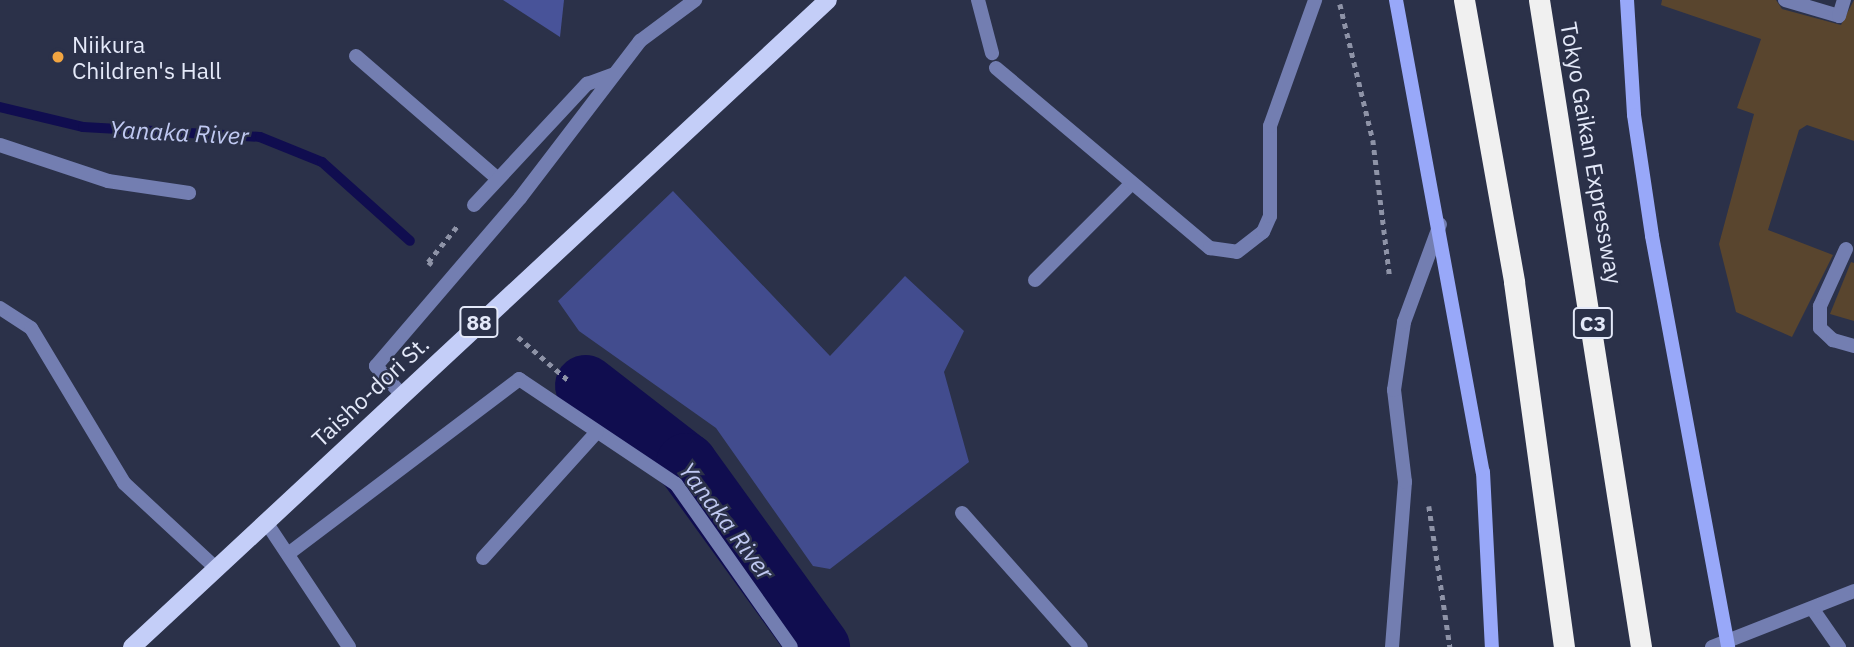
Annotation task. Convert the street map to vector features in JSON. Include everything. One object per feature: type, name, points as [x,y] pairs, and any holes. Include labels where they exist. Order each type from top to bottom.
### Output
[{"type":"highway","points":[[1464,0],[1514,282],[1564,647]]},
{"type":"highway","name":"Tokyo Gaikan Expressway","points":[[1539,0],[1641,647]]},
{"type":"main road","name":"Taisho-dori St.","points":[[132,647],[828,0]]},
{"type":"street","points":[[402,395],[376,366],[520,198],[640,41],[695,0]]},
{"type":"street","points":[[978,0],[994,61],[1210,248],[1237,252],[1252,243],[1270,216],[1270,126],[1315,0]]},
{"type":"street","points":[[1396,0],[1440,224],[1483,472],[1492,647]]},
{"type":"street","points":[[1627,0],[1634,115],[1652,236],[1728,644]]},
{"type":"street","points":[[1785,0],[1839,16],[1844,0]]},
{"type":"street","points":[[355,56],[497,178]]},
{"type":"street","points":[[474,205],[587,83],[615,74]]},
{"type":"street","points":[[0,145],[108,181],[189,193]]},
{"type":"street","points":[[1035,280],[1132,183]]},
{"type":"street","points":[[1392,647],[1405,482],[1394,390],[1404,322],[1440,224]]},
{"type":"street","points":[[1846,249],[1819,306],[1820,328],[1833,340],[1854,346]]},
{"type":"street","points":[[0,308],[31,328],[124,483],[217,569]]},
{"type":"street","points":[[288,554],[519,379],[676,484],[791,647]]},
{"type":"street","points":[[483,558],[597,432]]},
{"type":"street","points":[[962,513],[1081,647]]},
{"type":"street","points":[[266,522],[349,647]]},
{"type":"street","points":[[1712,647],[1728,644],[1814,611],[1854,591]]},
{"type":"street","points":[[1814,611],[1839,647]]},
{"type":"path","points":[[1339,0],[1373,140],[1390,278]]},
{"type":"path","points":[[438,270],[428,262],[474,205]]},
{"type":"shaded area","points":[[503,0],[564,0],[560,37]]},
{"type":"shaded area","points":[[673,191],[830,356],[905,276],[964,331],[944,372],[969,462],[830,569],[813,566],[716,428],[579,331],[558,301]]},
{"type":"building","points":[[1662,0],[1776,0],[1782,9],[1841,25],[1854,0],[1854,141],[1807,125],[1799,130],[1768,230],[1833,255],[1792,337],[1736,312],[1719,244],[1754,114],[1737,108],[1761,39],[1661,5]]},
{"type":"building","points":[[1851,262],[1854,263],[1854,321],[1830,314]]},
{"type":"waterway","name":"Yanaka River","points":[[0,107],[83,127],[260,137],[322,162],[410,241]]},
{"type":"waterway","name":"Yanaka River","points":[[585,385],[686,463],[819,647]]},
{"type":"place","name":"Niikura Children's Hall","points":[[58,57]]}]
